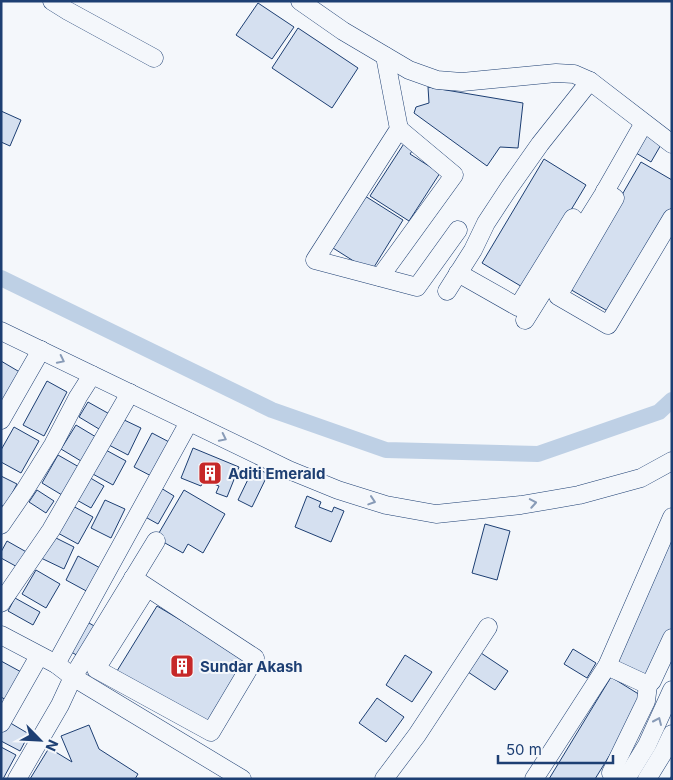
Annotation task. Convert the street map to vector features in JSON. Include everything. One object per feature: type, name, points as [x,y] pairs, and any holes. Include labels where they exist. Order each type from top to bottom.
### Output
[{"type":"street","points":[[52,1],[154,58]]},
{"type":"street","points":[[300,1],[342,31],[409,70],[437,80],[462,82],[556,73],[574,74],[590,81],[672,144]]},
{"type":"street","points":[[380,277],[454,175],[399,129],[385,56]]},
{"type":"street","points":[[447,291],[473,250],[486,223],[540,144],[590,81]]},
{"type":"street","points":[[525,320],[644,123]]},
{"type":"street","points":[[399,129],[315,260],[418,287],[458,230]]},
{"type":"street","points":[[604,191],[615,198],[558,296],[608,325],[672,218]]},
{"type":"street","points":[[458,273],[518,306],[573,218]]},
{"type":"street","points":[[1,331],[289,470],[338,490],[386,505],[436,514],[521,506],[579,495],[641,478],[672,461]]},
{"type":"street","points":[[1,420],[41,350]]},
{"type":"street","points":[[1,525],[53,445],[78,397],[92,375]]},
{"type":"street","points":[[1,604],[50,530],[130,393]]},
{"type":"street","points":[[56,664],[189,422]]},
{"type":"street","points":[[534,779],[607,666],[672,517]]},
{"type":"street","points":[[140,583],[255,658],[211,732],[96,669],[140,583],[156,541]]},
{"type":"street","points":[[17,779],[60,705],[73,677],[140,583]]},
{"type":"street","points":[[384,779],[418,735],[488,627]]},
{"type":"street","points":[[1,635],[56,664],[73,677],[235,777]]},
{"type":"street","points":[[616,777],[646,700],[648,685],[652,682],[672,638]]},
{"type":"street","points":[[1,723],[39,656]]},
{"type":"street","points":[[607,666],[648,685]]},
{"type":"street","points":[[616,777],[647,745],[672,690]]},
{"type":"street","points":[[647,779],[672,734]]},
{"type":"building","points":[[258,3],[294,27],[272,59],[236,35]]},
{"type":"building","points":[[298,28],[358,68],[332,108],[272,68]]},
{"type":"building","points":[[428,87],[523,103],[518,148],[500,147],[487,166],[414,113],[416,107],[429,103]]},
{"type":"building","points":[[1,111],[21,120],[10,146],[1,142]]},
{"type":"building","points":[[647,134],[662,143],[651,162],[636,153]]},
{"type":"building","points":[[405,142],[414,148],[410,154],[440,173],[409,221],[370,196]]},
{"type":"building","points":[[544,159],[586,185],[524,288],[482,263]]},
{"type":"building","points":[[641,162],[672,180],[672,207],[611,313],[568,288]]},
{"type":"building","points":[[365,196],[403,220],[371,272],[333,248]]},
{"type":"building","points":[[1,361],[23,374],[1,411]]},
{"type":"building","points":[[47,381],[67,392],[44,436],[23,425]]},
{"type":"building","points":[[88,402],[113,416],[104,432],[79,417]]},
{"type":"building","points":[[120,418],[141,428],[128,455],[107,444]]},
{"type":"building","points":[[76,425],[101,440],[86,464],[61,449]]},
{"type":"building","points":[[14,427],[39,441],[21,473],[1,462],[1,450]]},
{"type":"building","points":[[152,433],[173,444],[155,478],[134,467]]},
{"type":"building","name":"Aditi Emerald","points":[[193,448],[239,467],[227,497],[216,493],[219,486],[204,480],[201,486],[181,478]]},
{"type":"building","points":[[104,449],[126,461],[113,485],[91,473]]},
{"type":"building","points":[[58,455],[79,467],[62,495],[42,483]]},
{"type":"building","points":[[254,467],[268,474],[252,507],[238,500]]},
{"type":"building","points":[[1,476],[17,484],[5,507],[1,505]]},
{"type":"building","points":[[87,476],[104,486],[91,508],[75,499]]},
{"type":"building","points":[[156,485],[174,496],[158,524],[140,514]]},
{"type":"building","points":[[37,490],[54,501],[46,513],[29,502]]},
{"type":"building","points":[[184,490],[225,514],[203,553],[188,544],[183,553],[156,538]]},
{"type":"building","points":[[307,496],[321,502],[319,507],[332,512],[334,507],[344,511],[331,542],[295,527]]},
{"type":"building","points":[[105,500],[125,509],[111,538],[91,528]]},
{"type":"building","points":[[71,505],[93,517],[78,544],[56,532]]},
{"type":"building","points":[[485,524],[510,531],[497,580],[472,573]]},
{"type":"building","points":[[672,535],[672,631],[648,682],[612,666]]},
{"type":"building","points":[[52,536],[74,547],[64,569],[41,558]]},
{"type":"building","points":[[7,541],[30,554],[21,569],[1,558],[1,552]]},
{"type":"building","points":[[78,556],[102,569],[90,593],[66,580]]},
{"type":"building","points":[[36,570],[60,584],[46,608],[22,594]]},
{"type":"building","points":[[15,598],[40,612],[33,625],[8,611]]},
{"type":"building","name":"Sundar Akash","points":[[157,606],[248,660],[207,724],[117,671]]},
{"type":"building","points":[[82,619],[96,627],[80,657],[66,649]]},
{"type":"building","points":[[573,649],[596,663],[587,678],[564,664]]},
{"type":"building","points":[[481,653],[508,671],[495,690],[468,672]]},
{"type":"building","points":[[405,655],[432,672],[412,702],[386,685]]},
{"type":"building","points":[[1,661],[23,673],[8,701],[1,697]]},
{"type":"building","points":[[611,677],[645,698],[595,779],[549,779]]},
{"type":"building","points":[[377,698],[404,717],[386,742],[359,723]]},
{"type":"building","points":[[7,721],[29,734],[20,751],[1,741],[1,731]]},
{"type":"building","points":[[89,725],[99,749],[138,774],[135,779],[30,779],[49,748],[72,762],[61,736]]},
{"type":"building","points":[[1,747],[16,755],[3,779],[1,779]]},
{"type":"waterway","points":[[1,278],[272,410],[386,450],[538,454],[659,412],[672,400]]},
{"type":"place","name":"Aditi Emerald","points":[[210,473]]},
{"type":"place","name":"Sundar Akash","points":[[182,666]]}]
